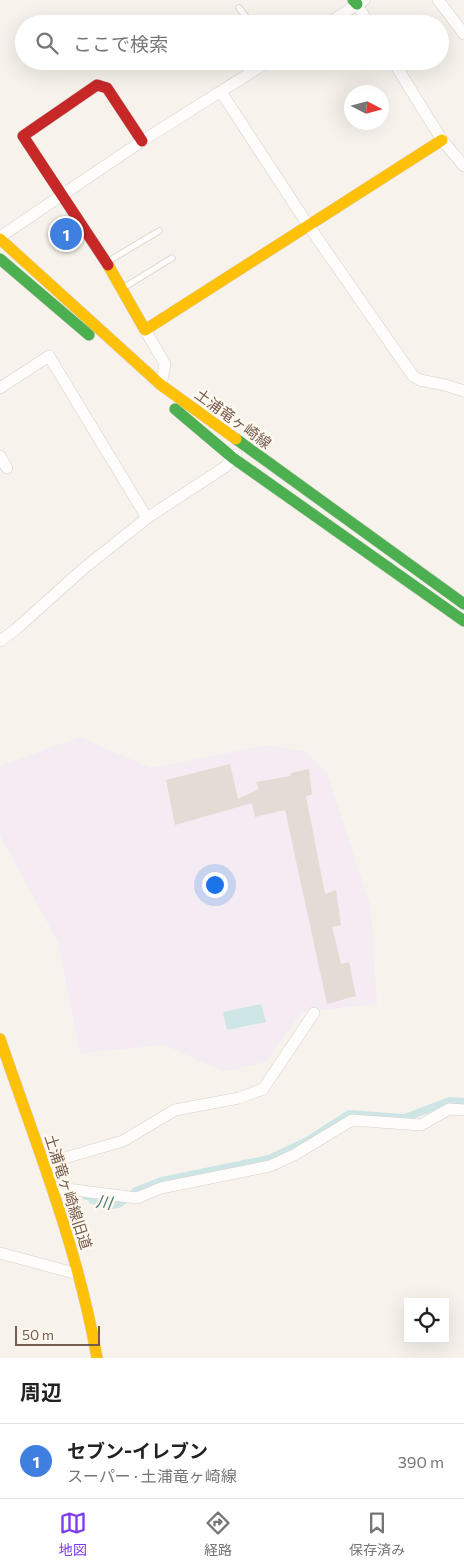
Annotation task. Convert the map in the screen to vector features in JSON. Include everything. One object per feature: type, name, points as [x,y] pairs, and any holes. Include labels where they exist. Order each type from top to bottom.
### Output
[{"type":"main road","points":[[142,140],[107,88],[96,85],[23,136],[106,262],[145,330],[442,140]]},
{"type":"main road","name":"土浦竜ヶ崎線","points":[[0,238],[161,384],[464,604]]},
{"type":"main road","name":"土浦竜ヶ崎線","points":[[0,258],[233,458],[464,621]]},
{"type":"main road","name":"土浦竜ヶ崎線旧道","points":[[0,1039],[74,1255],[91,1324],[97,1358]]},
{"type":"street","points":[[438,0],[464,34]]},
{"type":"street","points":[[339,15],[358,1],[365,15]]},
{"type":"street","points":[[0,238],[142,140],[255,70]]},
{"type":"street","points":[[399,70],[442,140],[464,166]]},
{"type":"street","points":[[221,92],[308,225],[413,376],[420,380],[464,391]]},
{"type":"street","points":[[145,330],[165,364],[161,384]]},
{"type":"street","points":[[0,388],[49,356],[147,518]]},
{"type":"street","points":[[0,641],[15,630],[83,569],[147,518],[225,466],[244,446]]},
{"type":"street","points":[[0,456],[8,468]]},
{"type":"street","points":[[44,1164],[123,1141],[175,1110],[239,1098],[263,1090],[314,1013]]},
{"type":"street","points":[[51,1187],[137,1198],[161,1188],[270,1166],[294,1155],[352,1120],[421,1125],[449,1109],[464,1110]]},
{"type":"street","points":[[0,1253],[78,1274]]},
{"type":"lane","points":[[239,8],[245,15]]},
{"type":"lane","points":[[106,262],[159,231]]},
{"type":"lane","points":[[122,290],[172,258]]},
{"type":"shaded area","points":[[80,737],[151,768],[267,745],[305,751],[327,773],[371,908],[377,1004],[302,1012],[266,1062],[223,1072],[165,1045],[80,1053],[58,942],[0,836],[0,766]]},
{"type":"water","points":[[261,1004],[266,1022],[227,1030],[223,1012]]},
{"type":"water","points":[[449,1097],[464,1098],[464,1106],[449,1105],[406,1122],[350,1117],[270,1162],[135,1195],[124,1205],[115,1209],[89,1203],[91,1195],[112,1202],[123,1199],[133,1188],[161,1177],[268,1155],[306,1137],[348,1110],[404,1114]]},
{"type":"building","points":[[230,764],[238,799],[259,789],[256,782],[291,776],[290,773],[309,769],[312,795],[306,796],[325,894],[336,890],[341,925],[332,927],[341,964],[349,962],[356,996],[327,1004],[285,810],[255,817],[252,803],[175,825],[166,780]]},
{"type":"waterway","name":"川","points":[[84,1198],[93,1200]]},
{"type":"traffic: fast","points":[[353,0],[357,4]]},
{"type":"traffic: fast","points":[[0,259],[89,335]]},
{"type":"traffic: fast","points":[[175,409],[233,458],[464,621]]},
{"type":"traffic: fast","points":[[236,439],[464,604]]},
{"type":"traffic: slow","points":[[108,265],[145,330],[442,140]]},
{"type":"traffic: slow","points":[[0,239],[161,385],[236,439]]},
{"type":"traffic: slow","points":[[0,1039],[42,1157],[67,1236],[89,1317],[97,1358]]},
{"type":"traffic: jam","points":[[108,265],[23,136],[97,85],[107,88],[142,141]]},
{"type":"place","name":"セブン-イレブン","points":[[66,234]]}]
